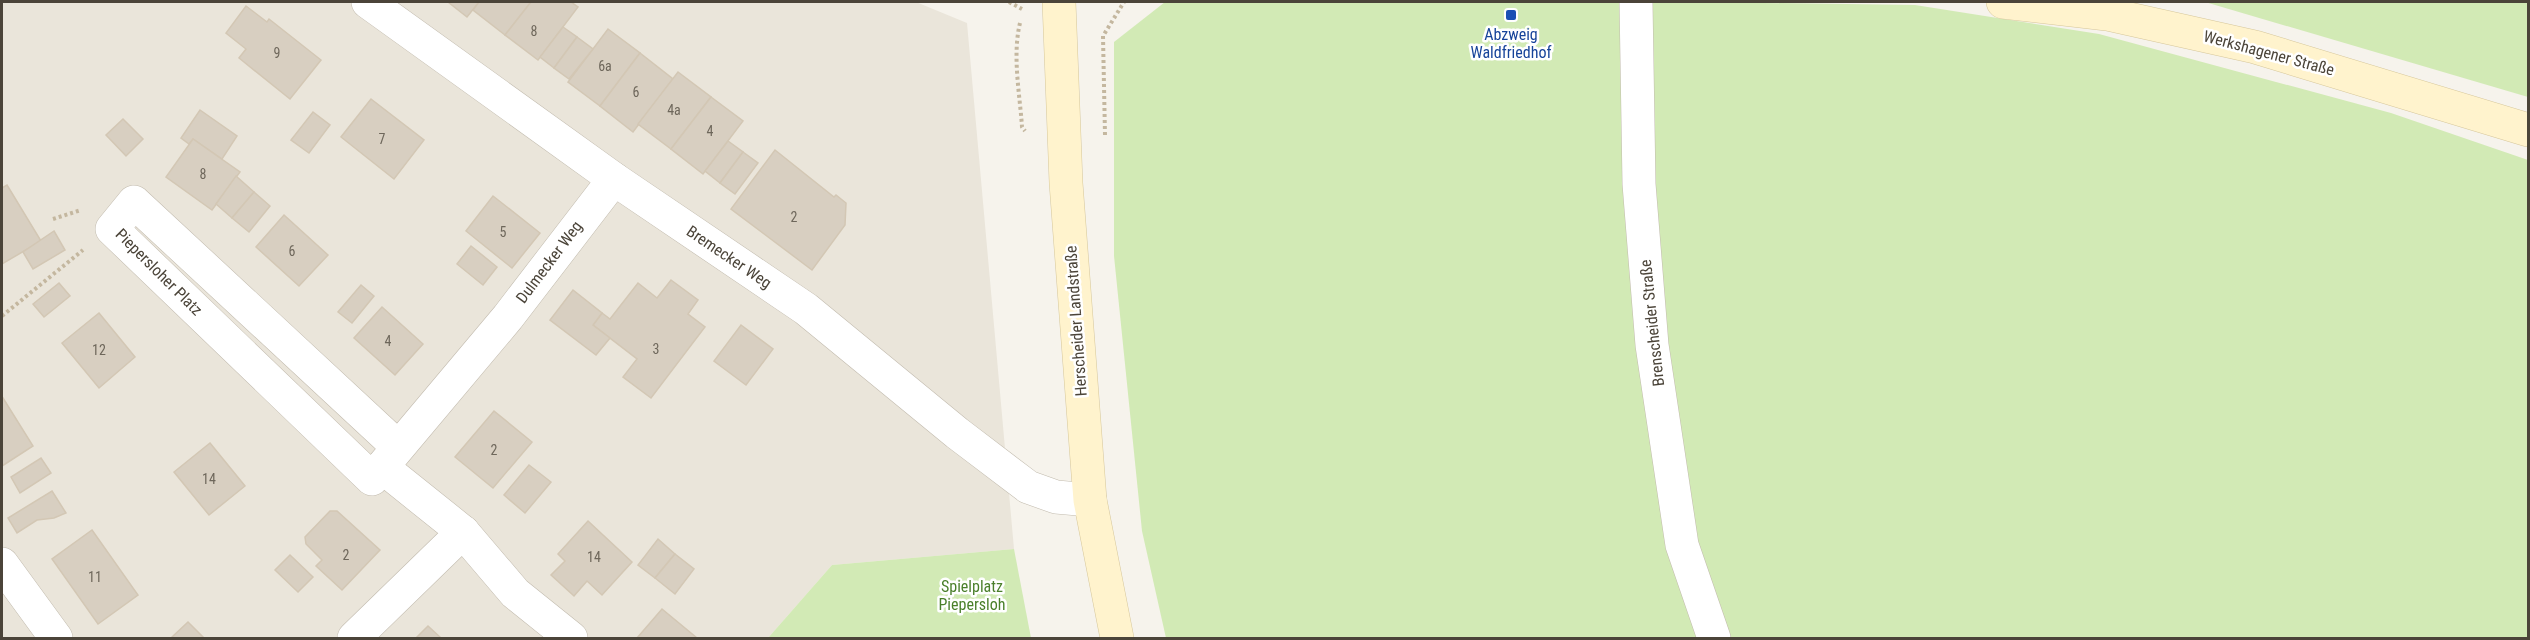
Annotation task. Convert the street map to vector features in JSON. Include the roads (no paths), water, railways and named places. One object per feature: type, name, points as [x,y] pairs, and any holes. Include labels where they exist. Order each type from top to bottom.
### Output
[{"type":"main road","name":"Herscheider Landstraße","points":[[1059,2],[1066,183],[1090,500],[1117,639]]},
{"type":"main road","name":"Werkshagener Straße","points":[[2003,2],[2107,14],[2255,47],[2529,130]]},
{"type":"street","name":"Bremecker Weg","points":[[368,2],[614,179],[806,309],[957,433],[1028,487],[1056,497],[1090,500]]},
{"type":"street","name":"Brenscheider Straße","points":[[1636,2],[1640,184],[1652,345],[1682,545],[1714,639]]},
{"type":"street","name":"Dulmecker Weg","points":[[390,457],[508,316],[614,179]]},
{"type":"street","name":"Piepersloher Platz","points":[[112,229],[372,479],[390,457]]},
{"type":"street","points":[[390,457],[463,532],[516,593],[571,639]]},
{"type":"street","points":[[354,639],[463,532]]},
{"type":"street","points":[[2,564],[56,639]]},
{"type":"place","name":"Abzweig Waldfriedhof","points":[[1511,15]]},
{"type":"park label","name":"Spielplatz Piepersloh","points":[[972,595]]}]
